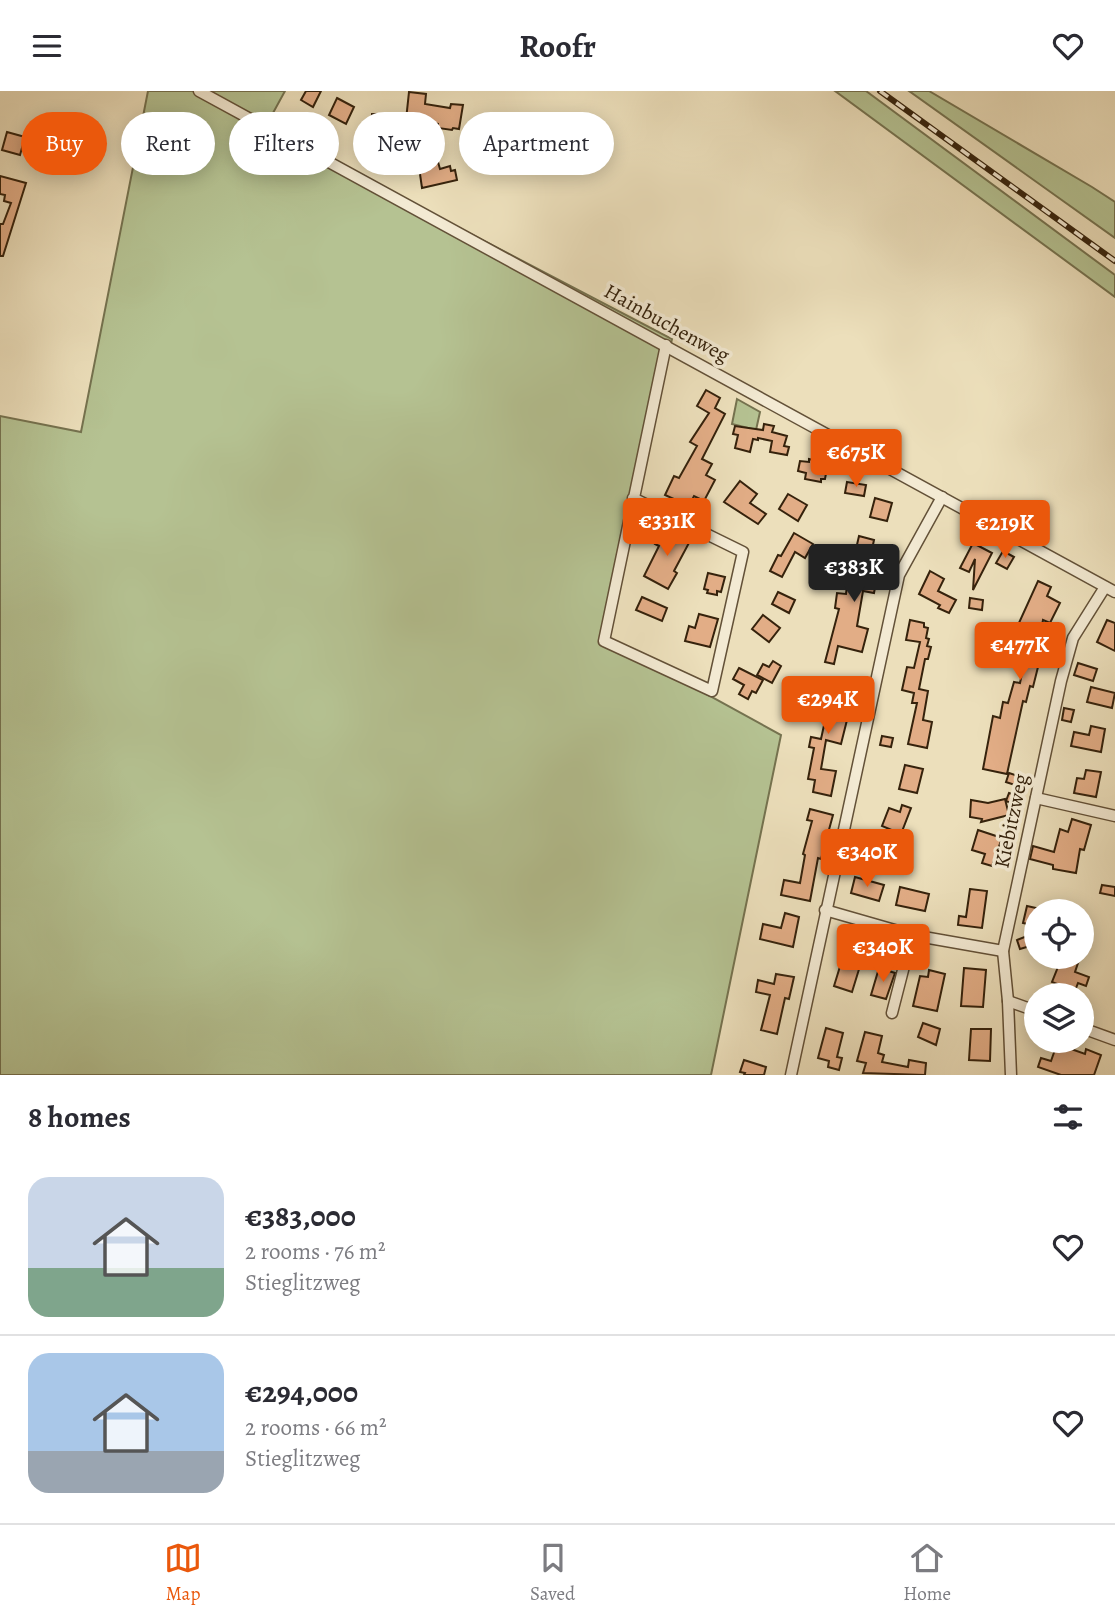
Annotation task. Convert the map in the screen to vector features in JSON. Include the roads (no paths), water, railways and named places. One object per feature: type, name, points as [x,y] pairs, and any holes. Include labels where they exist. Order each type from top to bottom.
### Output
[{"type":"street","name":"Hainbuchenweg","points":[[199,91],[1110,589]]},
{"type":"street","points":[[633,498],[744,552],[712,691],[604,641],[633,498],[667,345]]},
{"type":"street","points":[[791,1075],[899,575],[942,497]]},
{"type":"street","name":"Kiebitzweg","points":[[1010,1075],[1008,1000],[1003,951],[1060,681],[1073,638],[1110,589]]},
{"type":"street","points":[[1036,798],[1115,816]]},
{"type":"street","points":[[825,910],[912,935],[1003,951]]},
{"type":"street","points":[[892,1013],[912,935]]},
{"type":"street","points":[[1008,1000],[1024,1006]]},
{"type":"street","points":[[1094,1032],[1115,1040]]},
{"type":"railway","points":[[880,91],[1115,261]]}]
